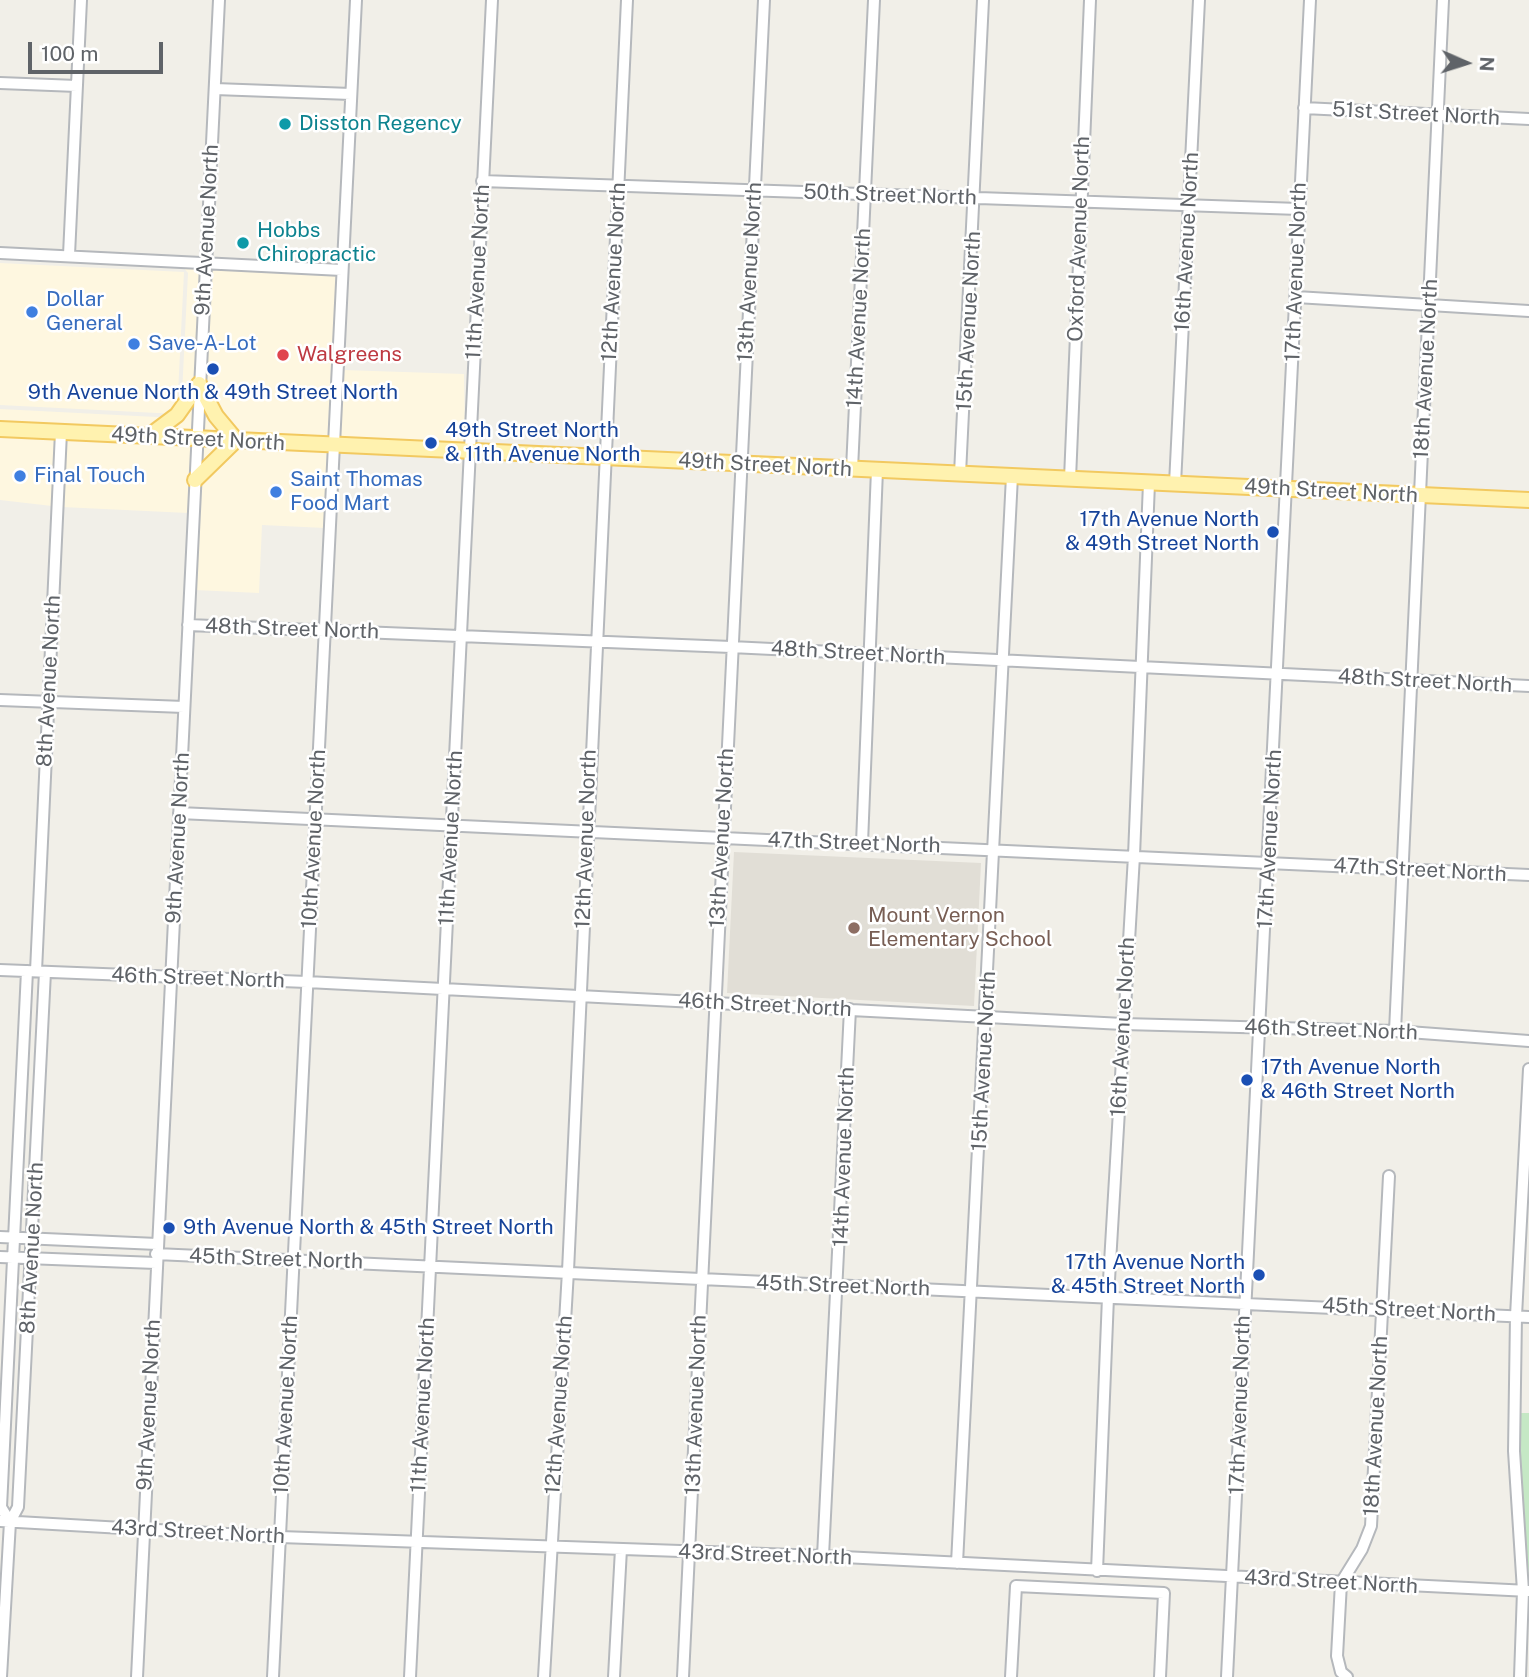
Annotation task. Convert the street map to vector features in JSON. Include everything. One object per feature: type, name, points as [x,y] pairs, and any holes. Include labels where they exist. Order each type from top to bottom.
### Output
[{"type":"main road","points":[[149,436],[177,415],[199,384],[216,416],[236,440],[195,480]]},
{"type":"main road","name":"49th Street North","points":[[0,429],[1529,500]]},
{"type":"street","points":[[69,255],[82,0]]},
{"type":"street","name":"9th Avenue North","points":[[137,1677],[219,0]]},
{"type":"street","name":"10th Avenue North","points":[[273,1677],[356,0]]},
{"type":"street","name":"11th Avenue North","points":[[410,1677],[492,0]]},
{"type":"street","name":"12th Avenue North","points":[[544,1677],[549,1547],[568,1271],[586,830],[627,0]]},
{"type":"street","name":"13th Avenue North","points":[[683,1677],[713,1003],[764,0]]},
{"type":"street","name":"14th Avenue North","points":[[852,469],[874,0]]},
{"type":"street","name":"15th Avenue North","points":[[960,474],[976,198],[983,0]]},
{"type":"street","name":"Oxford Avenue North","points":[[1070,479],[1090,0]]},
{"type":"street","name":"16th Avenue North","points":[[1175,484],[1199,0]]},
{"type":"street","name":"17th Avenue North","points":[[1227,1677],[1310,0]]},
{"type":"street","name":"18th Avenue North","points":[[1395,1031],[1443,0]]},
{"type":"street","points":[[0,83],[77,86]]},
{"type":"street","points":[[215,89],[351,94]]},
{"type":"street","name":"51st Street North","points":[[1304,108],[1529,119]]},
{"type":"street","name":"50th Street North","points":[[482,181],[1299,209]]},
{"type":"street","points":[[0,253],[342,270]]},
{"type":"street","points":[[1296,297],[1529,311]]},
{"type":"street","name":"8th Avenue North","points":[[5,1521],[18,1507],[33,1239],[36,971],[61,432]]},
{"type":"street","points":[[862,843],[877,470]]},
{"type":"street","name":"15th Avenue North","points":[[957,1563],[974,1292],[1012,476]]},
{"type":"street","name":"16th Avenue North","points":[[1089,1589],[1094,1571],[1134,856],[1149,483]]},
{"type":"street","name":"48th Street North","points":[[188,625],[731,647],[1529,686]]},
{"type":"street","points":[[0,700],[184,707]]},
{"type":"street","name":"47th Street North","points":[[179,813],[1529,875]]},
{"type":"street","name":"46th Street North","points":[[0,970],[307,982],[1123,1024],[1395,1031],[1529,1041]]},
{"type":"street","name":"8th Avenue North","points":[[1,1677],[5,1521],[1,1507],[13,1257],[36,971]]},
{"type":"street","name":"14th Avenue North","points":[[823,1556],[839,1286],[850,1009]]},
{"type":"street","points":[[1520,1677],[1526,1591],[1514,1451],[1516,1316],[1529,1069]]},
{"type":"street","name":"18th Avenue North","points":[[1341,1583],[1362,1549],[1371,1526],[1390,1176]]},
{"type":"street","name":"45th Street North","points":[[0,1237],[156,1254]]},
{"type":"street","name":"45th Street North","points":[[0,1257],[156,1254],[294,1259],[568,1271],[701,1281],[1382,1308],[1529,1317]]},
{"type":"street","name":"43rd Street North","points":[[5,1521],[280,1537],[823,1556],[1526,1591]]},
{"type":"street","points":[[614,1677],[621,1549]]},
{"type":"street","points":[[1341,1583],[1337,1656],[1341,1672],[1347,1677]]},
{"type":"street","points":[[1011,1677],[1016,1586],[1164,1593],[1160,1677]]},
{"type":"shaded area","points":[[0,257],[200,268],[192,434],[0,425],[0,409],[176,418],[181,414],[188,273],[184,268]]},
{"type":"shaded area","points":[[0,263],[184,272],[177,414],[0,405]]},
{"type":"shaded area","points":[[210,268],[337,274],[329,440],[203,434]]},
{"type":"shaded area","points":[[343,370],[464,374],[465,446],[339,440]]},
{"type":"shaded area","points":[[0,434],[55,437],[52,506],[0,500]]},
{"type":"shaded area","points":[[66,437],[192,443],[188,513],[62,507]]},
{"type":"shaded area","points":[[202,443],[328,449],[325,528],[262,525],[259,593],[195,590]]},
{"type":"shaded area","name":"Mount Vernon Elementary School","points":[[734,852],[981,863],[974,1006],[727,993]]},
{"type":"green space","points":[[1519,1413],[1529,1413],[1529,1579],[1520,1460]]},
{"type":"place","name":"Disston Regency","points":[[285,124]]},
{"type":"place","name":"Hobbs Chiropractic","points":[[243,243]]},
{"type":"place","name":"Dollar General","points":[[32,312]]},
{"type":"place","name":"Save-A-Lot","points":[[134,344]]},
{"type":"place","name":"Walgreens","points":[[283,355]]},
{"type":"place","name":"9th Avenue North & 49th Street North","points":[[213,369]]},
{"type":"place","name":"49th Street North & 11th Avenue North","points":[[431,443]]},
{"type":"place","name":"Final Touch","points":[[20,476]]},
{"type":"place","name":"Saint Thomas Food Mart","points":[[276,492]]},
{"type":"place","name":"17th Avenue North & 49th Street North","points":[[1273,532]]},
{"type":"place","name":"Mount Vernon Elementary School","points":[[854,928]]},
{"type":"place","name":"17th Avenue North & 46th Street North","points":[[1247,1080]]},
{"type":"place","name":"9th Avenue North & 45th Street North","points":[[169,1228]]},
{"type":"place","name":"17th Avenue North & 45th Street North","points":[[1259,1275]]}]
